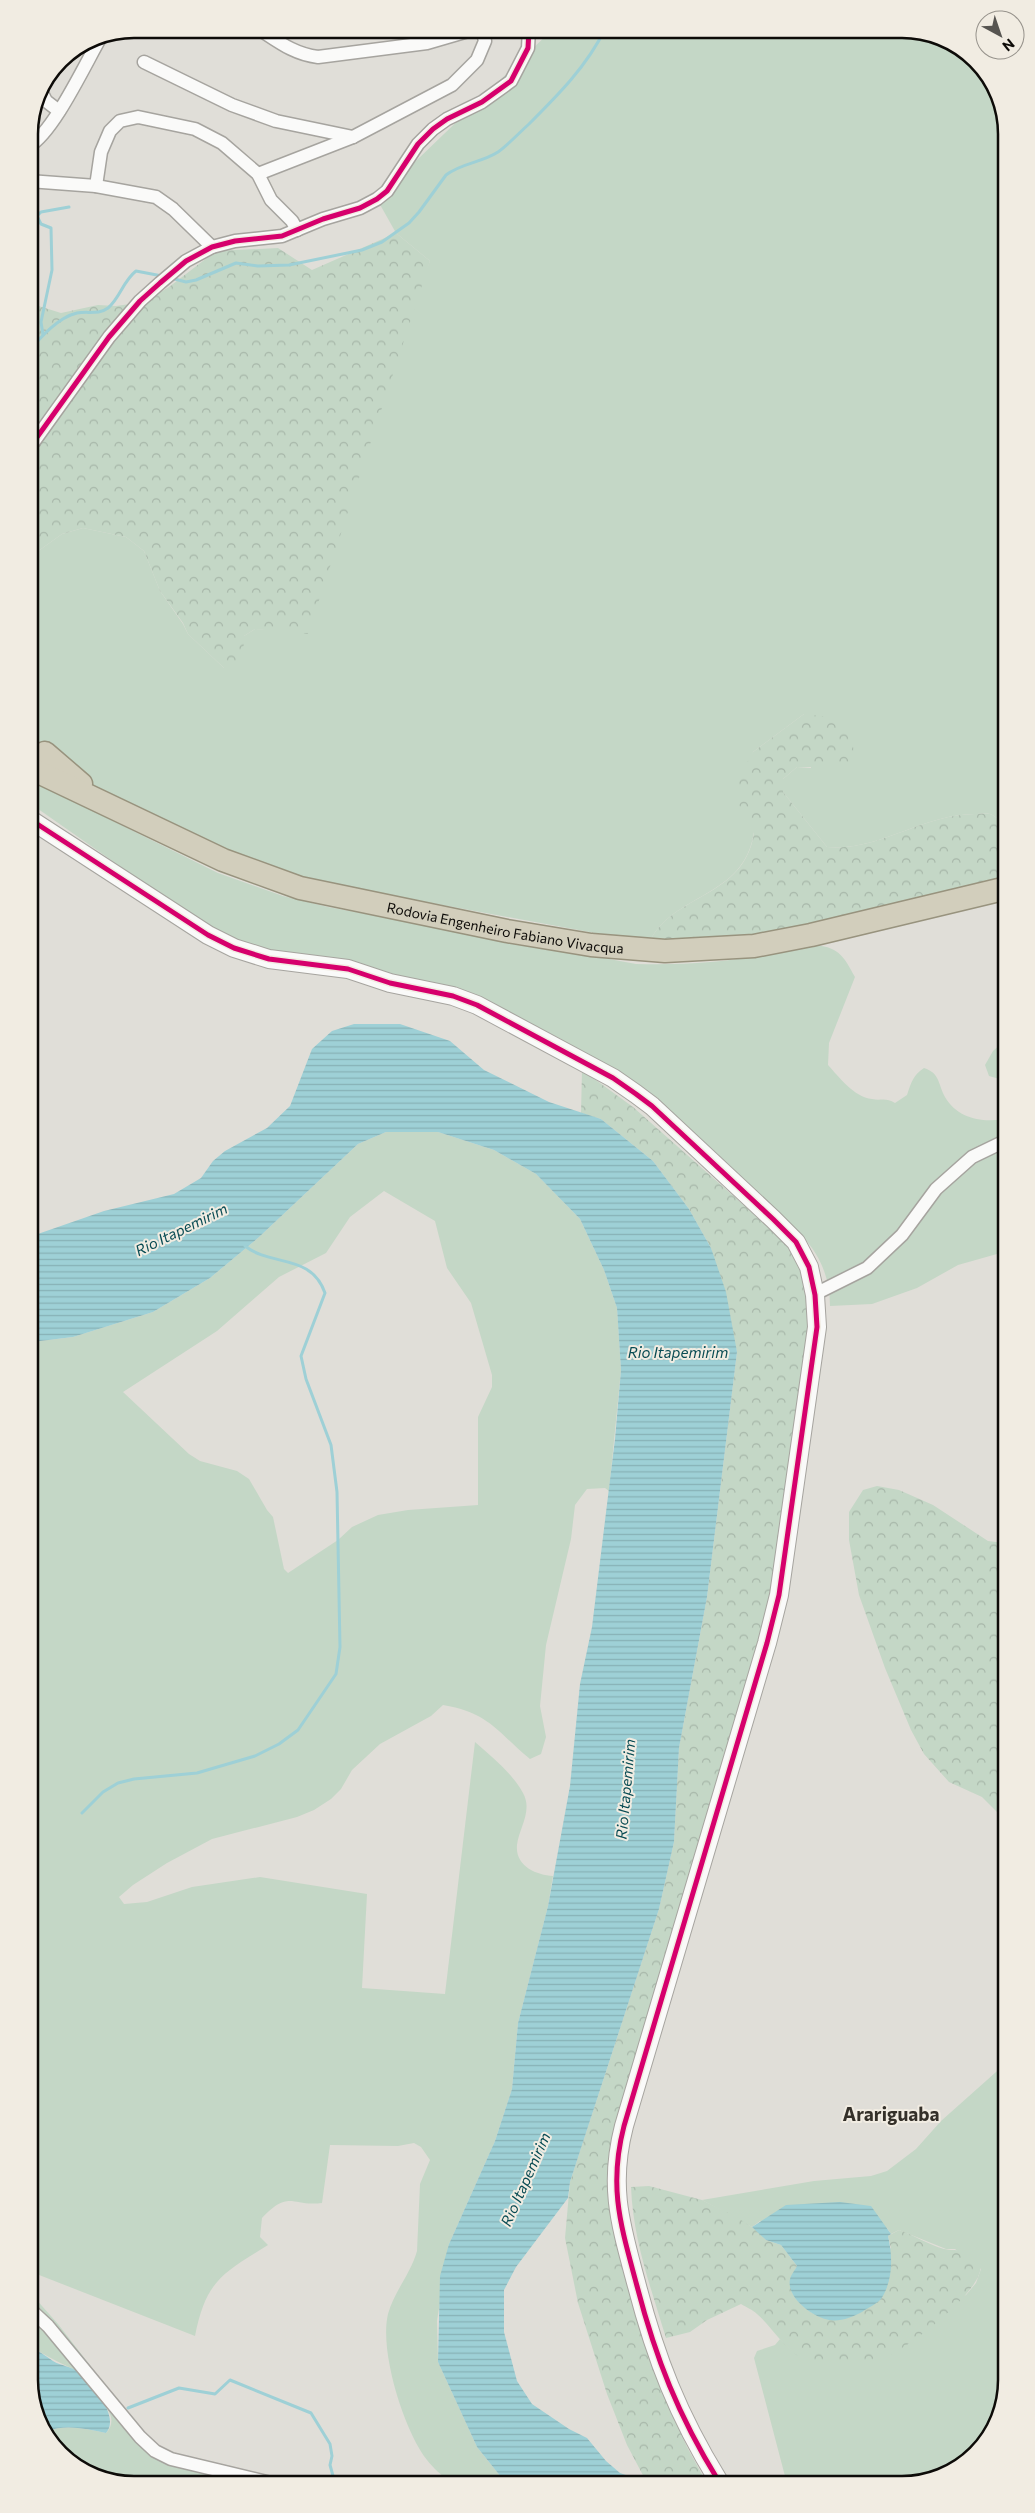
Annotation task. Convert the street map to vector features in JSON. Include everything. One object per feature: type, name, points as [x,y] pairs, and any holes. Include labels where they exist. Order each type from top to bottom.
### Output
[{"type":"highway","name":"Rodovia Engenheiro Fabiano Vivacqua","points":[[38,761],[105,804],[223,860],[300,888],[507,931],[591,945],[665,951],[754,946],[811,935],[998,890]]},
{"type":"street","points":[[272,38],[302,55],[318,57],[427,43],[444,38]]},
{"type":"street","points":[[258,174],[353,137],[452,85],[477,60],[484,38]]},
{"type":"street","points":[[38,437],[109,337],[140,301],[186,261],[212,247],[235,241],[282,236],[323,219],[360,208],[387,192],[418,144],[433,129],[446,119],[482,102],[511,81],[528,48],[529,38]]},
{"type":"street","points":[[38,138],[59,111],[96,46]]},
{"type":"street","points":[[85,50],[89,56]]},
{"type":"street","points":[[144,62],[232,105],[276,121],[353,137]]},
{"type":"street","points":[[45,98],[59,111]]},
{"type":"street","points":[[96,186],[101,152],[110,131],[120,121],[138,117],[195,129],[222,143],[258,174],[271,200],[292,221],[297,230]]},
{"type":"street","points":[[38,182],[96,186],[156,197],[173,209],[212,247]]},
{"type":"street","points":[[38,825],[208,935],[234,948],[269,959],[348,969],[390,983],[453,996],[477,1005],[613,1078],[652,1106],[796,1242],[809,1267],[815,1294],[817,1327],[779,1595],[768,1643],[617,2153],[616,2173],[619,2219],[649,2332],[670,2393],[715,2476]]},
{"type":"street","points":[[815,1294],[867,1268],[902,1235],[936,1189],[972,1157],[998,1144]]},
{"type":"street","points":[[37,2316],[48,2326],[140,2437],[156,2451],[171,2459],[238,2475]]},
{"type":"green space","points":[[544,38],[920,39],[944,47],[960,57],[978,75],[988,91],[997,121],[998,134],[998,818],[988,814],[956,816],[937,820],[864,844],[846,847],[827,847],[783,792],[783,779],[797,767],[811,768],[804,714],[753,752],[743,817],[754,832],[748,854],[737,870],[723,883],[674,914],[660,926],[649,943],[307,880],[227,853],[38,760],[38,551],[62,534],[83,528],[126,537],[144,551],[160,591],[188,634],[224,668],[244,636],[255,629],[277,630],[430,261],[396,233],[378,201],[392,184]]},
{"type":"green space","points":[[396,233],[430,261],[308,634],[255,629],[244,636],[243,664],[234,669],[224,668],[188,634],[183,623],[160,591],[144,551],[126,537],[83,528],[62,534],[38,551],[38,306],[61,313],[98,305],[116,306],[144,302],[169,287],[216,251],[278,248],[312,270]]},
{"type":"green space","points":[[804,714],[832,718],[841,724],[849,734],[854,753],[853,767],[797,767],[783,779],[783,792],[827,847],[846,847],[864,844],[937,820],[956,816],[990,814],[998,818],[998,880],[775,932],[750,936],[649,943],[660,926],[674,914],[723,883],[737,871],[748,855],[754,833],[743,818],[734,786],[753,752]]},
{"type":"green space","points":[[38,784],[218,873],[283,896],[328,907],[636,964],[704,963],[771,954],[816,945],[831,948],[844,959],[855,977],[829,1043],[828,1065],[842,1081],[859,1095],[875,1100],[889,1100],[895,1103],[907,1095],[915,1076],[924,1068],[936,1076],[945,1097],[956,1110],[979,1119],[998,1120],[998,1254],[958,1265],[917,1288],[872,1304],[830,1306],[830,1296],[823,1268],[802,1236],[582,1052],[561,1039],[516,1016],[280,956],[214,932],[38,809]]},
{"type":"green space","points":[[998,1046],[998,1079],[989,1076],[985,1065],[993,1051]]},
{"type":"green space","points":[[582,1070],[633,1107],[791,1247],[814,1296],[774,1591],[616,2163],[671,2410],[687,2447],[703,2476],[643,2476],[627,2445],[607,2394],[578,2303],[565,2238],[570,2182],[659,1909],[674,1842],[679,1748],[707,1597],[737,1352],[711,1248],[689,1209],[653,1161],[601,1119],[581,1113]]},
{"type":"green space","points":[[386,1132],[438,1132],[494,1150],[536,1174],[580,1219],[604,1270],[617,1308],[621,1370],[609,1491],[605,1488],[587,1489],[575,1505],[571,1539],[546,1645],[540,1706],[546,1737],[541,1754],[530,1759],[482,1718],[472,1713],[443,1705],[431,1716],[380,1744],[352,1770],[341,1789],[331,1799],[314,1810],[297,1817],[212,1839],[167,1863],[133,1885],[119,1897],[124,1904],[147,1902],[192,1887],[260,1877],[367,1894],[362,1988],[445,1994],[475,1742],[501,1766],[523,1793],[527,1806],[517,1845],[519,1859],[528,1868],[540,1874],[553,1876],[548,1906],[518,2023],[512,2089],[495,2141],[449,2244],[437,2321],[438,2362],[477,2447],[500,2475],[442,2475],[429,2463],[418,2447],[402,2411],[390,2369],[386,2330],[388,2314],[417,2251],[420,2184],[430,2160],[421,2147],[414,2143],[398,2146],[330,2145],[322,2203],[285,2202],[271,2209],[262,2218],[260,2237],[268,2245],[239,2263],[219,2280],[205,2302],[199,2317],[195,2336],[37,2274],[37,1341],[73,1337],[153,1312],[210,1278],[258,1238],[358,1144]],"holes":[[[384,1191],[435,1221],[447,1268],[471,1303],[492,1375],[492,1387],[478,1417],[478,1505],[408,1510],[378,1515],[352,1527],[338,1540],[288,1573],[284,1569],[273,1517],[249,1479],[237,1471],[200,1461],[189,1454],[123,1392],[217,1331],[279,1277],[326,1253],[350,1217]]]},
{"type":"green space","points":[[877,1486],[899,1490],[933,1505],[988,1541],[998,1542],[998,1813],[982,1797],[949,1782],[924,1754],[911,1730],[885,1668],[859,1595],[849,1540],[849,1512],[863,1490]]},
{"type":"green space","points":[[998,2070],[998,2380],[997,2392],[988,2422],[974,2443],[960,2456],[944,2466],[920,2474],[902,2476],[785,2476],[754,2358],[757,2351],[775,2345],[780,2339],[791,2350],[966,2295],[976,2283],[981,2269],[955,2249],[946,2249],[899,2230],[891,2234],[887,2228],[760,2221],[752,2227],[702,2200],[814,2181],[871,2176],[887,2171],[916,2149],[941,2121]]},
{"type":"green space","points":[[649,2186],[702,2200],[738,2218],[758,2231],[766,2240],[781,2245],[797,2266],[791,2281],[792,2293],[812,2313],[891,2248],[888,2236],[899,2230],[938,2247],[947,2250],[964,2251],[975,2256],[979,2261],[980,2271],[974,2284],[947,2314],[900,2350],[882,2358],[836,2364],[807,2361],[786,2346],[763,2320],[741,2304],[707,2320],[690,2332],[666,2338],[639,2245],[632,2207],[631,2187]]},
{"type":"green space","points":[[37,2300],[58,2324],[158,2453],[256,2475],[127,2475],[115,2474],[85,2463],[61,2443],[52,2430],[69,2428],[106,2433],[111,2426],[111,2417],[98,2395],[75,2370],[37,2350]]},
{"type":"water","name":"Rio Itapemirim","points":[[354,1024],[400,1024],[450,1041],[484,1070],[549,1102],[601,1119],[653,1161],[689,1209],[711,1248],[726,1292],[737,1352],[707,1597],[679,1748],[674,1842],[659,1909],[570,2182],[568,2198],[516,2267],[504,2290],[504,2332],[517,2381],[532,2404],[569,2429],[587,2438],[606,2461],[620,2473],[628,2476],[500,2475],[477,2447],[438,2362],[440,2276],[449,2244],[495,2141],[512,2089],[518,2023],[548,1906],[570,1786],[580,1684],[592,1627],[615,1439],[621,1370],[617,1308],[604,1270],[580,1219],[536,1174],[494,1150],[438,1132],[386,1132],[358,1144],[258,1238],[210,1278],[153,1312],[73,1337],[37,1341],[38,1234],[104,1211],[174,1194],[201,1178],[213,1161],[225,1151],[267,1128],[290,1106],[312,1049],[332,1031]]},
{"type":"water","points":[[840,2202],[871,2206],[891,2234],[888,2236],[891,2252],[891,2269],[888,2285],[879,2301],[855,2316],[842,2320],[829,2320],[809,2311],[796,2300],[790,2286],[790,2279],[797,2266],[781,2245],[766,2240],[752,2227],[786,2205]]},
{"type":"water","points":[[37,2350],[56,2363],[75,2370],[84,2377],[103,2401],[110,2419],[110,2426],[106,2433],[84,2429],[52,2430],[47,2422],[38,2392]]},
{"type":"waterway","points":[[171,278],[186,282],[196,280],[236,263],[258,266],[289,265],[362,250],[382,242],[409,223],[446,175],[458,168],[491,156],[510,142],[561,91],[581,68],[600,38]]},
{"type":"waterway","points":[[38,215],[41,212],[69,207]]},
{"type":"waterway","points":[[38,218],[41,224],[51,228],[52,270],[41,322],[43,335]]},
{"type":"waterway","points":[[38,341],[57,323],[70,315],[97,312],[108,308],[136,271],[162,276]]},
{"type":"waterway","points":[[82,1813],[103,1792],[118,1783],[134,1779],[197,1773],[255,1756],[279,1744],[298,1730],[336,1674],[340,1647],[337,1492],[331,1445],[306,1379],[301,1356],[325,1293],[319,1280],[300,1266],[266,1257],[245,1246]]},
{"type":"waterway","points":[[128,2408],[179,2388],[215,2394],[230,2380],[311,2413],[330,2444],[332,2456],[330,2465],[333,2475]]},
{"type":"cycle path","points":[[38,436],[109,337],[140,301],[186,261],[212,247],[235,241],[282,236],[323,219],[360,208],[377,199],[387,191],[418,144],[433,129],[447,119],[482,102],[511,81],[528,48],[529,38]]},
{"type":"cycle path","points":[[38,824],[208,935],[234,948],[269,959],[348,969],[390,983],[453,996],[477,1005],[613,1078],[652,1106],[773,1219],[796,1242],[809,1267],[815,1295],[817,1327],[779,1595],[767,1643],[624,2126],[617,2169],[618,2207],[626,2244],[652,2338],[660,2362],[691,2433],[716,2476]]},
{"type":"district","name":"Arariguaba","points":[[891,2113]]}]
